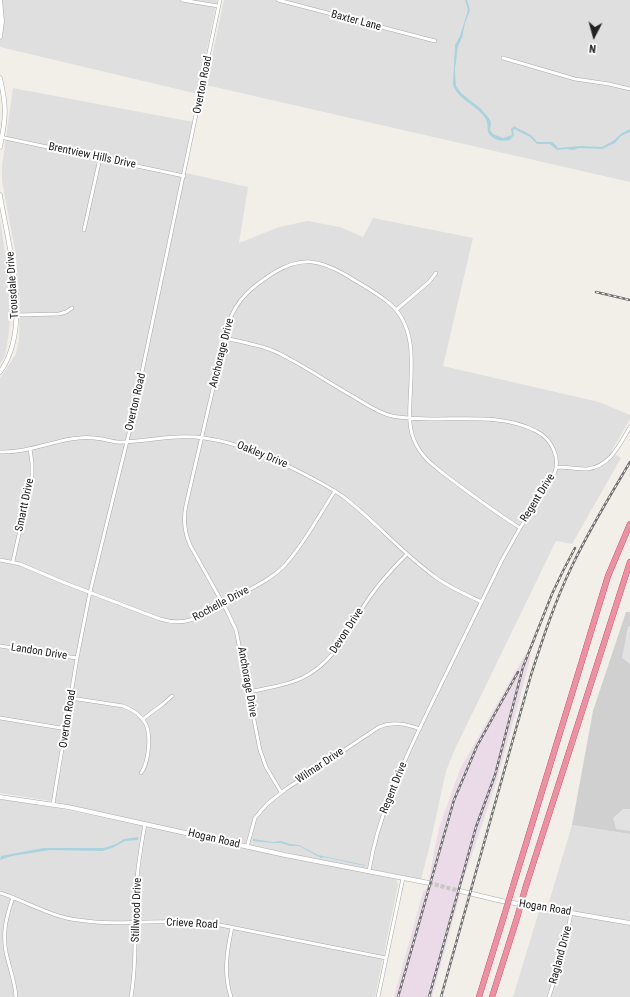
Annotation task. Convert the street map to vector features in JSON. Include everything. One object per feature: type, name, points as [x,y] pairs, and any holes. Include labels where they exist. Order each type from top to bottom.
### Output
[{"type":"highway","points":[[479,997],[608,576],[630,524]]},
{"type":"highway","points":[[492,997],[525,889],[630,562]]},
{"type":"street","points":[[0,0],[2,22],[0,37]]},
{"type":"street","points":[[182,0],[218,6]]},
{"type":"street","name":"Overton Road","points":[[53,804],[77,658],[90,592],[127,442],[220,0]]},
{"type":"street","name":"Baxter Lane","points":[[278,0],[435,41]]},
{"type":"street","points":[[503,58],[575,79],[630,89]]},
{"type":"street","points":[[0,78],[6,111],[0,147]]},
{"type":"street","name":"Brentview Hills Drive","points":[[1,137],[184,176]]},
{"type":"street","points":[[84,230],[100,158]]},
{"type":"street","name":"Trousdale Drive","points":[[0,195],[12,257],[16,315],[15,336],[12,350],[0,372]]},
{"type":"street","name":"Anchorage Drive","points":[[281,792],[270,774],[261,754],[238,637],[231,617],[190,544],[184,527],[185,511],[225,338],[233,312],[243,297],[258,284],[279,270],[301,262],[315,262],[330,267],[382,297],[396,310],[404,322],[410,339],[411,382],[409,417],[413,439],[424,457],[469,493],[520,528]]},
{"type":"street","points":[[396,310],[430,281],[436,273]]},
{"type":"street","points":[[16,315],[59,314],[72,308]]},
{"type":"street","name":"Regent Drive","points":[[225,338],[259,346],[280,353],[377,410],[392,416],[491,420],[512,423],[540,433],[549,442],[555,454],[556,467],[549,484],[520,528],[482,602],[401,770],[384,812],[369,871]]},
{"type":"street","points":[[556,467],[587,469],[600,465],[611,456],[630,427]]},
{"type":"street","name":"Oakley Drive","points":[[0,452],[30,449],[78,438],[92,438],[121,442],[174,438],[202,438],[235,444],[254,450],[314,478],[335,491],[370,519],[406,554],[439,580],[482,602]]},
{"type":"street","name":"Smartt Drive","points":[[13,561],[32,472],[30,449]]},
{"type":"street","name":"Rochelle Drive","points":[[0,560],[13,561],[65,583],[160,619],[174,622],[185,621],[196,618],[223,604],[265,580],[281,568],[295,553],[335,491]]},
{"type":"street","name":"Devon Drive","points":[[249,692],[294,681],[310,674],[326,661],[343,640],[378,586],[406,554]]},
{"type":"street","name":"Landon Drive","points":[[0,646],[77,658]]},
{"type":"street","points":[[143,719],[172,696]]},
{"type":"street","points":[[71,698],[123,706],[143,719],[148,730],[149,740],[146,765],[141,773]]},
{"type":"street","points":[[0,718],[66,729]]},
{"type":"street","name":"Wilmar Drive","points":[[247,846],[253,823],[258,814],[281,792],[379,727],[398,723],[420,729]]},
{"type":"street","name":"Hogan Road","points":[[0,797],[53,804],[428,883]]},
{"type":"street","name":"Stillwood Drive","points":[[131,997],[135,968],[135,922],[138,874],[145,824]]},
{"type":"street","points":[[378,997],[403,878]]},
{"type":"street","name":"Hogan Road","points":[[460,891],[502,901],[630,923]]},
{"type":"street","name":"Crieve Road","points":[[0,893],[74,920],[90,922],[192,922],[232,927],[386,958]]},
{"type":"street","points":[[13,897],[6,919],[4,934],[6,951],[15,986],[16,997]]},
{"type":"street","name":"Ragland Drive","points":[[549,997],[565,946],[571,913]]},
{"type":"street","points":[[232,927],[227,952],[226,969],[228,986],[232,997]]},
{"type":"shaded area","points":[[0,0],[217,0],[198,94],[0,47]]},
{"type":"shaded area","points":[[224,0],[630,0],[630,182],[206,85]]},
{"type":"shaded area","points":[[13,88],[193,122],[182,172],[248,187],[239,243],[279,227],[308,221],[340,227],[363,237],[373,218],[473,238],[443,366],[599,402],[630,415],[630,419],[611,452],[621,458],[572,544],[556,541],[455,749],[446,771],[421,879],[306,857],[50,801],[0,793],[0,378],[16,354],[19,340],[20,300],[15,250],[2,181],[2,166]]},
{"type":"shaded area","points":[[0,219],[11,294],[9,332],[5,356],[0,364]]},
{"type":"shaded area","points":[[626,612],[630,612],[630,834],[572,825],[593,711]]},
{"type":"shaded area","points":[[630,626],[630,664],[622,658],[628,627]]},
{"type":"shaded area","points":[[526,653],[531,655],[517,709],[495,786],[461,887],[432,997],[394,997],[423,892],[428,886],[439,828],[460,769]]},
{"type":"shaded area","points":[[0,799],[52,807],[396,879],[398,885],[375,997],[0,997]]},
{"type":"shaded area","points":[[623,809],[630,809],[630,831],[616,829],[613,818]]},
{"type":"shaded area","points":[[572,825],[630,834],[630,997],[513,997],[539,911],[546,912]]},
{"type":"water","points":[[465,0],[467,0],[470,10],[465,23],[462,38],[458,46],[455,69],[456,86],[461,93],[480,108],[489,118],[491,122],[490,130],[493,134],[503,138],[512,135],[511,129],[514,126],[529,134],[537,142],[553,142],[558,148],[581,146],[602,147],[630,129],[630,132],[621,136],[615,143],[602,149],[579,148],[573,150],[557,150],[550,144],[537,144],[530,137],[514,129],[514,135],[510,140],[504,141],[492,137],[488,131],[487,121],[483,115],[462,98],[455,90],[453,85],[455,45],[460,36],[468,10]]},
{"type":"water","points":[[138,837],[138,840],[125,841],[112,848],[102,851],[50,850],[12,856],[0,860],[1,856],[43,848],[104,848],[116,844],[124,839]]},
{"type":"water","points":[[253,839],[273,842],[281,841],[299,845],[318,855],[365,866],[324,857],[321,858],[299,846],[253,841]]},
{"type":"tunnel","points":[[429,883],[460,891]]},
{"type":"railway","points":[[596,292],[630,300]]},
{"type":"railway","points":[[441,997],[531,675],[545,633],[566,579],[600,513],[630,462]]},
{"type":"railway","points":[[429,997],[476,827],[495,775],[523,667],[552,594],[575,548]]},
{"type":"railway","points":[[398,997],[454,800],[477,746],[518,672]]}]
